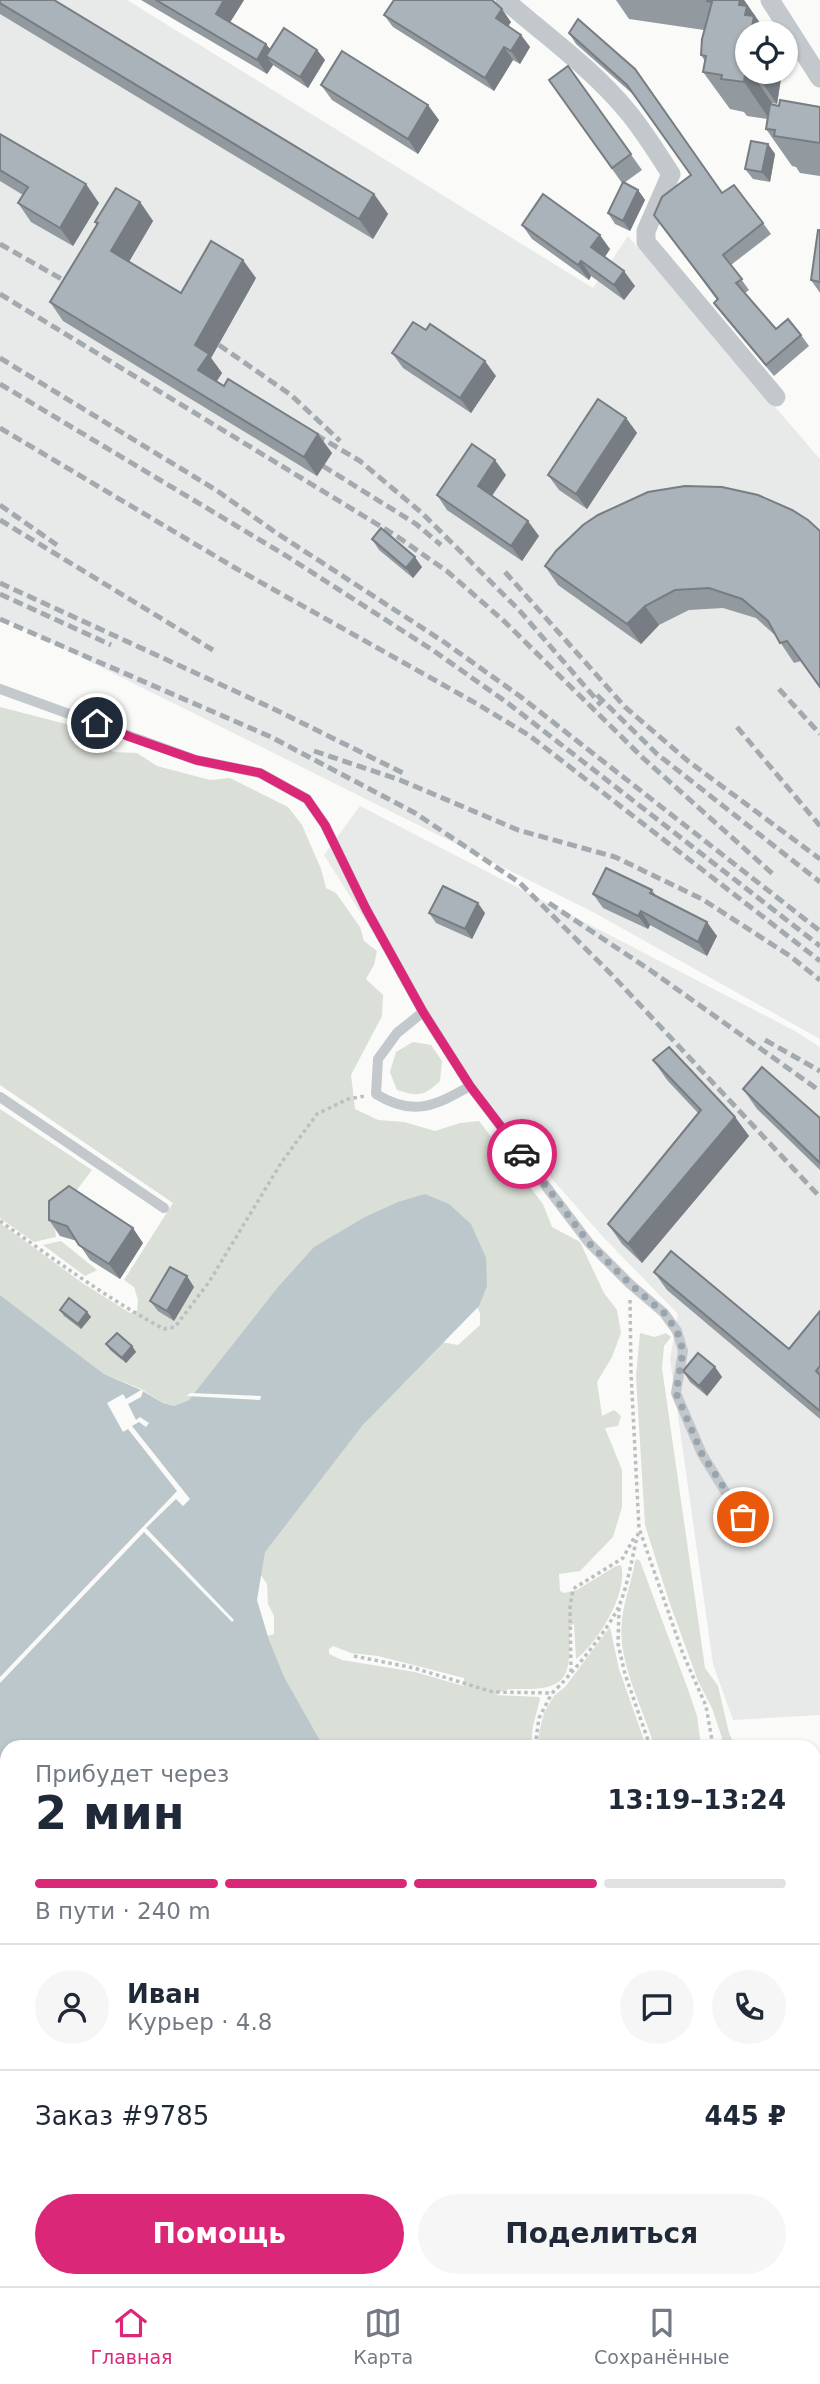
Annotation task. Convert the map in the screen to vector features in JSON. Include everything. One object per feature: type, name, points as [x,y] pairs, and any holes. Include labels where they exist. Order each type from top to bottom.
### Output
[{"type":"street","points":[[505,0],[604,86],[629,113],[650,142],[671,174],[646,231],[646,242],[776,397]]},
{"type":"street","points":[[770,0],[820,78]]},
{"type":"lane","points":[[0,689],[196,760],[260,773],[307,799],[325,825],[366,909],[423,1012],[470,1086],[589,1243],[664,1313],[677,1331],[683,1351],[676,1393],[702,1454],[734,1506],[752,1528]]},
{"type":"lane","points":[[423,1012],[397,1033],[378,1059],[376,1094],[391,1103],[415,1108],[440,1103],[470,1086]]},
{"type":"lane","points":[[0,1097],[164,1208]]},
{"type":"path","points":[[0,1221],[131,1311],[164,1329],[175,1327],[209,1282],[281,1163],[317,1114],[348,1098],[376,1094]]},
{"type":"path","points":[[630,1284],[631,1374],[639,1528],[683,1654],[706,1706],[712,1740]]},
{"type":"path","points":[[639,1528],[619,1605],[618,1644],[625,1674],[648,1740]]},
{"type":"path","points":[[571,1672],[570,1607],[573,1589],[623,1558],[639,1528]]},
{"type":"path","points":[[536,1740],[539,1718],[552,1693],[608,1625],[619,1605]]},
{"type":"path","points":[[354,1656],[414,1668],[493,1692],[552,1693]]},
{"type":"shaded area","points":[[0,0],[127,0],[593,288],[628,236],[820,459],[820,1039],[593,912],[0,617]]},
{"type":"shaded area","points":[[0,707],[66,724],[114,752],[137,753],[157,766],[210,780],[230,778],[288,807],[302,825],[326,888],[336,893],[360,927],[364,941],[377,951],[374,965],[366,979],[383,995],[382,1016],[351,1075],[355,1109],[378,1120],[404,1122],[435,1131],[460,1123],[479,1121],[543,1204],[552,1227],[580,1242],[604,1293],[617,1310],[621,1333],[612,1357],[597,1382],[602,1416],[614,1410],[621,1416],[618,1426],[605,1428],[622,1470],[622,1507],[613,1537],[580,1571],[559,1574],[560,1591],[564,1593],[577,1590],[621,1565],[620,1589],[602,1630],[576,1659],[574,1624],[570,1626],[568,1665],[560,1681],[552,1686],[509,1689],[496,1695],[539,1697],[532,1740],[303,1740],[257,1639],[274,1634],[274,1616],[268,1604],[267,1584],[256,1568],[265,1539],[315,1476],[441,1342],[458,1345],[480,1325],[480,1313],[473,1298],[239,1352],[189,1400],[174,1406],[104,1374],[0,1295],[0,1223],[84,1284],[130,1313],[137,1311],[138,1300],[134,1287],[124,1280],[173,1203],[0,1085]],"holes":[[[333,1646],[351,1653],[378,1656],[464,1678],[464,1686],[415,1672],[342,1660],[329,1654],[329,1649]]]},
{"type":"shaded area","points":[[360,806],[795,1031],[820,1047],[820,1715],[733,1720],[713,1664],[670,1359],[678,1314],[604,1238],[470,1086],[324,855]]},
{"type":"shaded area","points":[[413,1042],[431,1045],[442,1061],[440,1081],[420,1094],[397,1090],[390,1072],[396,1052]]},
{"type":"shaded area","points":[[0,1109],[92,1170],[63,1208],[53,1215],[56,1237],[34,1242],[0,1218]]},
{"type":"shaded area","points":[[425,1194],[449,1204],[471,1224],[486,1258],[487,1286],[479,1306],[362,1426],[265,1552],[257,1600],[284,1677],[320,1740],[0,1740],[0,1295],[104,1374],[174,1406],[189,1400],[278,1287],[314,1247],[365,1217],[398,1202]]},
{"type":"shaded area","points":[[61,1241],[97,1270],[85,1276],[43,1245]]},
{"type":"shaded area","points":[[640,1333],[655,1337],[666,1333],[671,1337],[664,1346],[662,1368],[705,1668],[718,1686],[732,1740],[722,1740],[712,1708],[698,1681],[645,1525],[636,1376]]},
{"type":"shaded area","points":[[635,1561],[640,1561],[690,1695],[697,1716],[700,1740],[652,1740],[627,1668],[621,1636],[624,1605]]},
{"type":"shaded area","points":[[610,1627],[619,1669],[644,1740],[538,1740],[544,1713],[554,1696],[565,1687]]},
{"type":"pier","points":[[141,1390],[141,1397],[128,1404],[136,1420],[140,1417],[149,1423],[146,1427],[139,1422],[132,1426],[190,1499],[183,1506],[176,1499],[146,1528],[234,1620],[232,1622],[144,1532],[0,1683],[0,1677],[177,1491],[128,1429],[123,1432],[107,1403],[123,1394],[126,1399]]},
{"type":"pier","points":[[190,1393],[261,1396],[260,1400],[187,1396]]},
{"type":"building","points":[[0,0],[54,0],[374,194],[359,219],[0,3]]},
{"type":"building","points":[[156,0],[224,0],[216,14],[266,44],[257,60]]},
{"type":"building","points":[[394,0],[492,0],[502,9],[496,18],[521,35],[511,51],[504,47],[485,78],[384,15]]},
{"type":"building","points":[[740,0],[739,5],[747,6],[745,15],[754,16],[753,21],[735,21],[735,81],[721,79],[722,75],[703,72],[706,56],[701,55],[702,39],[712,2],[707,1]]},
{"type":"building","points":[[578,19],[635,69],[722,193],[734,185],[763,223],[723,255],[742,279],[736,283],[776,329],[788,319],[801,335],[766,365],[714,303],[718,299],[654,215],[662,197],[691,175],[627,85],[569,33]]},
{"type":"building","points":[[284,28],[317,50],[300,77],[266,56]]},
{"type":"building","points":[[342,51],[428,105],[408,139],[321,85]]},
{"type":"building","points":[[568,66],[631,154],[612,168],[549,80]]},
{"type":"building","points":[[780,100],[820,107],[820,143],[774,136],[775,130],[766,129],[770,104],[779,106]]},
{"type":"building","points":[[0,134],[86,184],[60,228],[18,203],[28,187],[0,170]]},
{"type":"building","points":[[751,141],[768,144],[762,172],[745,169]]},
{"type":"building","points":[[623,182],[638,190],[623,221],[608,213]]},
{"type":"building","points":[[116,188],[140,202],[111,251],[181,293],[211,241],[243,260],[195,345],[209,354],[198,370],[224,386],[228,379],[318,434],[304,457],[50,302]]},
{"type":"building","points":[[543,194],[600,235],[591,247],[624,271],[614,285],[581,261],[578,265],[522,225]]},
{"type":"building","points":[[820,230],[820,282],[811,280]]},
{"type":"building","points":[[413,322],[426,330],[430,324],[485,361],[460,398],[392,353]]},
{"type":"building","points":[[598,399],[626,418],[576,494],[548,475]]},
{"type":"building","points":[[472,444],[495,460],[478,486],[528,521],[511,546],[437,495]]},
{"type":"building","points":[[685,486],[722,487],[758,495],[792,510],[820,531],[820,687],[787,641],[780,643],[768,621],[742,599],[709,588],[675,590],[645,606],[627,624],[545,566],[556,551],[583,525],[598,515],[648,492]]},
{"type":"building","points":[[381,528],[415,557],[406,568],[372,539]]},
{"type":"building","points":[[606,868],[652,890],[650,893],[707,922],[698,942],[641,911],[638,916],[593,894]]},
{"type":"building","points":[[443,886],[478,903],[465,929],[429,913]]},
{"type":"building","points":[[669,1047],[735,1117],[628,1244],[608,1224],[701,1110],[653,1060]]},
{"type":"building","points":[[762,1067],[820,1118],[820,1163],[743,1089]]},
{"type":"building","points":[[69,1186],[133,1228],[109,1264],[79,1245],[67,1226],[49,1220],[49,1201]]},
{"type":"building","points":[[671,1251],[789,1349],[820,1311],[820,1366],[816,1371],[820,1375],[820,1411],[654,1272]]},
{"type":"building","points":[[170,1267],[187,1276],[167,1311],[150,1301]]},
{"type":"building","points":[[69,1298],[87,1312],[78,1324],[60,1310]]},
{"type":"building","points":[[117,1333],[132,1346],[122,1358],[106,1344]]},
{"type":"building","points":[[698,1353],[715,1367],[699,1386],[683,1371]]},
{"type":"railway","points":[[0,244],[79,289]]},
{"type":"railway","points":[[0,294],[398,537],[448,572],[505,622],[643,758],[774,875]]},
{"type":"railway","points":[[219,345],[291,395],[340,441]]},
{"type":"railway","points":[[0,358],[216,490],[275,532],[444,642],[521,697],[820,931]]},
{"type":"railway","points":[[0,384],[285,555],[434,651],[509,704],[820,946]]},
{"type":"railway","points":[[303,427],[360,461],[422,513],[519,610],[601,705]]},
{"type":"railway","points":[[0,428],[237,569],[530,736],[820,961]]},
{"type":"railway","points":[[323,466],[416,524],[441,545]]},
{"type":"railway","points":[[0,505],[57,545]]},
{"type":"railway","points":[[0,520],[213,650]]},
{"type":"railway","points":[[505,572],[625,707],[688,761],[820,859]]},
{"type":"railway","points":[[0,583],[276,710],[405,774]]},
{"type":"railway","points":[[0,594],[111,645]]},
{"type":"railway","points":[[0,619],[271,737],[415,813],[520,883],[612,975],[820,1197]]},
{"type":"railway","points":[[779,689],[820,734]]},
{"type":"railway","points":[[597,695],[657,754],[820,882]]},
{"type":"railway","points":[[737,727],[820,826]]},
{"type":"railway","points":[[314,751],[400,780],[518,830],[615,857],[702,899],[790,956],[820,980]]},
{"type":"railway","points":[[549,903],[650,970],[820,1091]]},
{"type":"railway","points":[[765,1040],[820,1071]]},
{"type":"way so far","points":[[522,1154],[589,1243],[664,1313],[677,1331],[683,1351],[676,1393],[702,1454],[743,1517]]},
{"type":"route","points":[[97,723],[196,760],[260,773],[307,799],[325,825],[366,909],[423,1012],[470,1086],[522,1154]]}]
